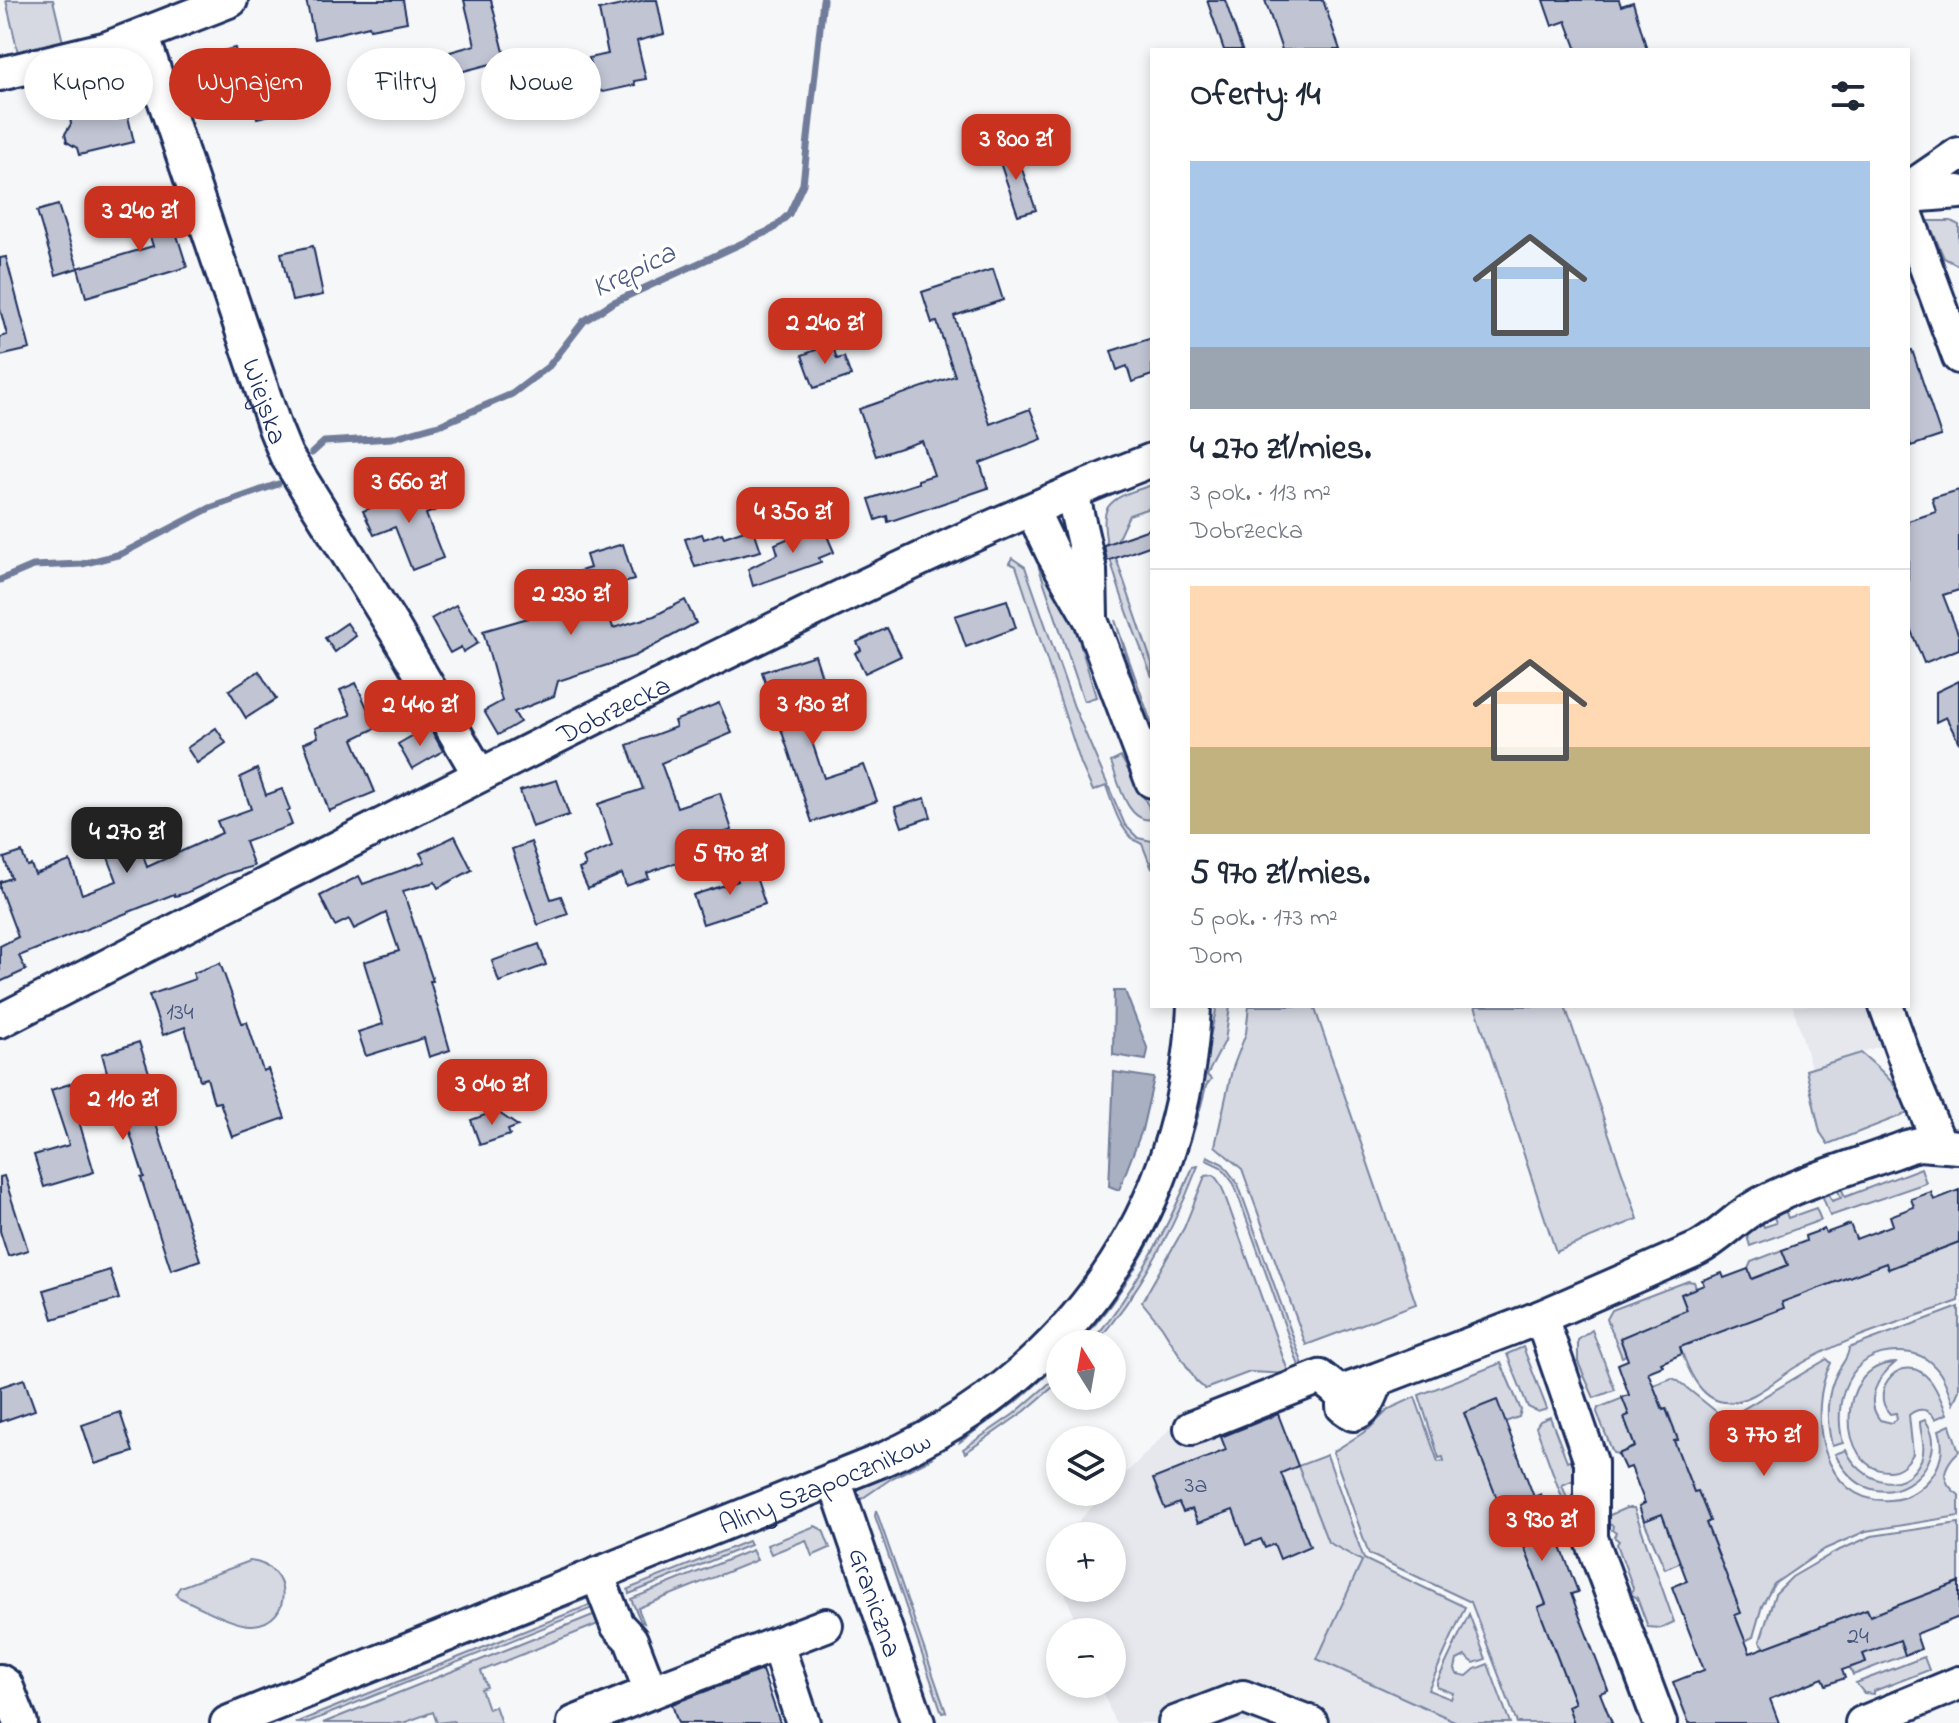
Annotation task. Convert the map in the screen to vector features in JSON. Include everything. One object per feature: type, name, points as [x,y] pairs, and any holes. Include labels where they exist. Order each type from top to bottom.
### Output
[{"type":"street","points":[[0,74],[143,37],[183,17],[231,0]]},
{"type":"street","name":"Wiejska","points":[[143,37],[286,455],[395,630],[479,774]]},
{"type":"street","points":[[1910,188],[1959,154]]},
{"type":"street","points":[[1910,196],[1959,192]]},
{"type":"street","points":[[1910,223],[1959,357]]},
{"type":"street","name":"Dobrzecka","points":[[0,1021],[479,774],[879,578],[1150,461]]},
{"type":"street","points":[[1072,492],[1090,570],[1091,620]]},
{"type":"street","points":[[1032,510],[1091,620],[1150,776]]},
{"type":"street","name":"Aliny Szapocznikow","points":[[227,1723],[911,1447],[968,1415],[1037,1360],[1081,1312],[1117,1261],[1160,1176],[1185,1088],[1194,1008]]},
{"type":"street","points":[[1191,1428],[1320,1377],[1343,1395],[1343,1407],[1353,1414],[1359,1412],[1365,1408],[1378,1379],[1541,1317],[1697,1249],[1748,1211],[1772,1198],[1907,1147],[1950,1146],[1912,1078],[1887,1008]]},
{"type":"street","points":[[1541,1317],[1591,1462],[1591,1538],[1660,1723]]},
{"type":"street","name":"Graniczna","points":[[834,1479],[918,1723]]},
{"type":"street","points":[[604,1572],[617,1625],[631,1640],[651,1692]]},
{"type":"street","points":[[574,1723],[826,1625]]},
{"type":"street","points":[[777,1644],[803,1723]]},
{"type":"street","points":[[0,1681],[6,1685],[21,1723]]},
{"type":"street","points":[[1862,1723],[1959,1683]]},
{"type":"street","points":[[1175,1723],[1243,1697],[1311,1723]]},
{"type":"shaded area","points":[[6,0],[53,0],[63,42],[24,48],[24,52],[18,53]]},
{"type":"shaded area","points":[[1918,221],[1951,221],[1959,225],[1959,266],[1944,258],[1932,230]]},
{"type":"shaded area","points":[[1150,486],[1150,508],[1129,515],[1113,549],[1150,657],[1150,672],[1120,590],[1106,539],[1108,507],[1128,493]]},
{"type":"shaded area","points":[[1012,558],[1025,567],[1074,707],[1125,825],[1138,838],[1150,841],[1150,864],[1142,844],[1128,834],[1119,820],[1106,786],[1093,791],[1081,764],[1016,566],[1009,563]]},
{"type":"shaded area","points":[[1048,564],[1074,623],[1096,697],[1084,701],[1039,568]]},
{"type":"shaded area","points":[[1115,620],[1150,719],[1150,733]]},
{"type":"shaded area","points":[[1121,757],[1148,805],[1150,819],[1143,819],[1130,808],[1111,762]]},
{"type":"shaded area","points":[[1217,1008],[1230,1008],[1225,1041],[1207,1075],[1211,1079],[1206,1086],[1186,1156],[1159,1223],[1102,1316],[1090,1330],[1082,1330],[1202,1072]]},
{"type":"shaded area","points":[[1249,1008],[1315,1008],[1416,1304],[1306,1345],[1242,1169],[1215,1146],[1232,1070],[1246,1033]]},
{"type":"shaded area","points":[[1476,1008],[1566,1008],[1638,1219],[1556,1252]]},
{"type":"shaded area","points":[[1794,1008],[1876,1008],[1887,1044],[1811,1068]]},
{"type":"shaded area","points":[[1861,1053],[1895,1087],[1908,1113],[1828,1144],[1820,1132],[1806,1070]]},
{"type":"shaded area","points":[[1207,1156],[1223,1164],[1238,1184],[1307,1376],[1303,1377],[1234,1184],[1221,1167],[1206,1160]]},
{"type":"shaded area","points":[[1198,1166],[1167,1237],[1127,1303],[1107,1330],[1101,1330],[1160,1237],[1193,1167]]},
{"type":"shaded area","points":[[1921,1168],[1926,1183],[1830,1216],[1820,1189],[1826,1187],[1832,1201],[1841,1198],[1835,1184],[1839,1183],[1845,1197]]},
{"type":"shaded area","points":[[1214,1175],[1221,1185],[1289,1374],[1250,1372],[1205,1389],[1196,1381],[1162,1327],[1142,1302],[1184,1228],[1205,1176]]},
{"type":"shaded area","points":[[1783,1204],[1788,1218],[1816,1208],[1821,1220],[1750,1246],[1746,1233],[1759,1213],[1764,1227],[1776,1223],[1771,1208]]},
{"type":"shaded area","points":[[1959,1242],[1959,1301],[1833,1347],[1752,1396],[1733,1402],[1715,1400],[1701,1389],[1686,1364],[1680,1347],[1783,1308],[1782,1302],[1886,1263],[1889,1269]]},
{"type":"shaded area","points":[[1782,1250],[1788,1265],[1754,1284],[1748,1269],[1751,1262]]},
{"type":"shaded area","points":[[1688,1281],[1694,1282],[1696,1288],[1681,1294],[1687,1310],[1668,1317],[1670,1322],[1620,1338],[1626,1355],[1622,1357],[1607,1319],[1612,1310]]},
{"type":"shaded area","points":[[1959,1307],[1959,1390],[1953,1404],[1940,1373],[1926,1359],[1908,1353],[1882,1354],[1867,1360],[1848,1381],[1840,1411],[1843,1443],[1832,1446],[1829,1398],[1849,1348]]},
{"type":"shaded area","points":[[1592,1330],[1615,1390],[1594,1398],[1578,1362],[1578,1340]]},
{"type":"shaded area","points":[[1523,1347],[1547,1409],[1538,1412],[1528,1407],[1507,1354]]},
{"type":"shaded area","points":[[1827,1359],[1831,1363],[1820,1405],[1820,1429],[1834,1472],[1848,1488],[1867,1498],[1890,1500],[1906,1496],[1932,1476],[1942,1450],[1939,1430],[1950,1425],[1959,1451],[1949,1462],[1945,1473],[1948,1484],[1959,1495],[1959,1516],[1866,1531],[1825,1549],[1774,1584],[1762,1606],[1753,1637],[1745,1641],[1711,1551],[1716,1548],[1706,1523],[1710,1521],[1694,1492],[1674,1441],[1678,1439],[1667,1409],[1663,1410],[1653,1385],[1672,1378],[1677,1380],[1723,1417],[1738,1412]]},
{"type":"shaded area","points":[[1501,1363],[1521,1410],[1519,1417],[1505,1422],[1501,1509],[1509,1507],[1546,1604],[1538,1607],[1575,1703],[1568,1706],[1574,1723],[1517,1723],[1471,1602],[1369,1554],[1333,1452],[1369,1429],[1389,1409],[1415,1397],[1438,1462],[1444,1461],[1443,1457],[1439,1458],[1419,1395]]},
{"type":"shaded area","points":[[1895,1363],[1875,1389],[1873,1405],[1880,1420],[1892,1423],[1897,1419],[1896,1413],[1890,1414],[1884,1404],[1885,1384],[1899,1370],[1909,1368],[1920,1371],[1930,1380],[1947,1414],[1935,1419],[1927,1411],[1920,1410],[1909,1415],[1913,1454],[1903,1466],[1888,1471],[1871,1466],[1859,1454],[1852,1437],[1850,1417],[1853,1398],[1861,1381],[1875,1368]]},
{"type":"shaded area","points":[[1046,1368],[1046,1376],[1020,1399],[960,1442],[963,1433],[1005,1405]]},
{"type":"shaded area","points":[[1264,1379],[1328,1542],[1362,1560],[1318,1659],[1459,1723],[1115,1723],[1105,1698],[1126,1698],[1126,1618],[1075,1618],[1068,1602],[1126,1602],[1126,1522],[1078,1522],[1093,1506],[1126,1506],[1126,1473],[1192,1407]]},
{"type":"shaded area","points":[[1046,1386],[1046,1393],[1025,1411],[965,1453],[963,1449],[1014,1414]]},
{"type":"shaded area","points":[[1623,1398],[1629,1415],[1624,1418],[1635,1447],[1618,1454],[1613,1453],[1597,1412],[1598,1408]]},
{"type":"shaded area","points":[[1550,1417],[1567,1461],[1583,1455],[1576,1479],[1562,1485],[1571,1509],[1567,1511],[1536,1427],[1540,1421]]},
{"type":"shaded area","points":[[1925,1420],[1933,1438],[1931,1456],[1922,1472],[1908,1484],[1890,1490],[1871,1489],[1852,1477],[1835,1454],[1846,1450],[1861,1470],[1882,1481],[1904,1479],[1913,1472],[1923,1455],[1920,1422]]},
{"type":"shaded area","points":[[926,1455],[932,1458],[892,1478],[854,1504],[854,1493],[858,1487]]},
{"type":"shaded area","points":[[1327,1455],[1364,1559],[1465,1607],[1428,1690],[1451,1699],[1453,1693],[1437,1687],[1437,1682],[1469,1614],[1486,1659],[1474,1663],[1465,1656],[1457,1660],[1455,1669],[1457,1674],[1467,1676],[1488,1664],[1510,1723],[1459,1723],[1317,1659],[1362,1561],[1328,1542],[1298,1466]]},
{"type":"shaded area","points":[[1626,1508],[1634,1508],[1674,1622],[1661,1628],[1648,1627],[1637,1598],[1631,1594],[1633,1588],[1617,1544],[1619,1541],[1614,1537],[1613,1526],[1607,1523],[1602,1530],[1603,1518]]},
{"type":"shaded area","points":[[876,1510],[946,1712],[942,1713],[875,1516]]},
{"type":"shaded area","points":[[1662,1514],[1673,1544],[1686,1560],[1665,1569],[1644,1521]]},
{"type":"shaded area","points":[[1959,1523],[1959,1582],[1870,1616],[1866,1609],[1765,1648],[1760,1641],[1775,1594],[1792,1577],[1835,1552],[1872,1536]]},
{"type":"shaded area","points":[[815,1526],[823,1530],[830,1548],[812,1556],[806,1540],[771,1554],[767,1545]]},
{"type":"shaded area","points":[[748,1541],[750,1545],[629,1594],[628,1589]]},
{"type":"shaded area","points":[[752,1550],[757,1560],[638,1608],[644,1623],[641,1622],[631,1599]]},
{"type":"shaded area","points":[[250,1561],[274,1572],[283,1593],[276,1614],[266,1622],[245,1625],[178,1597],[176,1593],[180,1587]]},
{"type":"shaded area","points":[[585,1593],[596,1595],[275,1723],[260,1723]]},
{"type":"shaded area","points":[[599,1601],[600,1605],[306,1723],[295,1723]]},
{"type":"shaded area","points":[[603,1611],[603,1622],[481,1671],[487,1687],[481,1689],[488,1709],[495,1706],[501,1723],[437,1723],[433,1712],[403,1723],[323,1723]]},
{"type":"shaded area","points":[[1900,1640],[1905,1655],[1853,1675],[1850,1668],[1866,1661],[1860,1646]]},
{"type":"shaded area","points":[[1924,1657],[1929,1670],[1874,1691],[1874,1694],[1864,1693],[1856,1683]]},
{"type":"water","points":[[1114,991],[1125,991],[1148,1050],[1146,1060],[1113,1055]]},
{"type":"water","points":[[1114,1072],[1154,1078],[1142,1130],[1119,1190],[1109,1186]]},
{"type":"building","points":[[306,0],[403,0],[407,22],[370,29],[369,26],[315,39]]},
{"type":"building","points":[[464,0],[491,0],[503,48],[481,48],[481,66],[465,71],[464,48],[475,45]]},
{"type":"building","points":[[657,0],[664,34],[637,41],[646,79],[634,81],[635,85],[601,91],[601,55],[608,54],[599,10]]},
{"type":"building","points":[[1207,0],[1225,0],[1241,48],[1223,48]]},
{"type":"building","points":[[1265,0],[1323,0],[1339,48],[1281,48]]},
{"type":"building","points":[[1543,0],[1619,0],[1621,6],[1633,2],[1646,48],[1576,48],[1566,21],[1552,26]]},
{"type":"building","points":[[70,120],[129,120],[134,142],[79,155],[77,148],[67,142],[65,134]]},
{"type":"building","points":[[1015,149],[1036,210],[1018,215],[997,154]]},
{"type":"building","points":[[164,194],[187,267],[86,297],[78,268],[153,246],[139,202]]},
{"type":"building","points":[[58,205],[78,268],[56,275],[37,211]]},
{"type":"building","points":[[313,246],[323,295],[292,301],[281,253]]},
{"type":"building","points":[[6,257],[30,349],[0,356],[0,337],[7,335],[0,309],[0,258]]},
{"type":"building","points":[[993,269],[1003,300],[954,316],[990,424],[1030,409],[1042,439],[980,463],[988,488],[888,522],[887,516],[876,520],[869,499],[934,475],[922,441],[876,456],[859,409],[955,376],[937,322],[932,323],[922,292]]},
{"type":"building","points":[[1150,339],[1150,376],[1132,382],[1127,366],[1117,370],[1111,351]]},
{"type":"building","points":[[832,344],[837,359],[844,357],[851,376],[814,388],[802,355]]},
{"type":"building","points":[[1910,350],[1941,436],[1911,446],[1910,443]]},
{"type":"building","points":[[425,486],[436,510],[426,514],[443,558],[412,570],[395,527],[374,535],[363,511]]},
{"type":"building","points":[[1959,490],[1959,590],[1943,595],[1959,636],[1959,649],[1924,663],[1910,628],[1910,520],[1936,512],[1932,498]]},
{"type":"building","points":[[822,524],[834,552],[819,558],[821,562],[753,586],[748,569],[778,554],[775,544]]},
{"type":"building","points":[[753,527],[761,551],[695,567],[685,539],[702,534],[704,539],[722,533],[724,537]]},
{"type":"building","points":[[1150,529],[1150,546],[1107,561],[1104,545]]},
{"type":"building","points":[[623,544],[634,580],[601,589],[613,628],[654,616],[685,600],[696,623],[635,656],[558,681],[554,696],[514,712],[520,722],[498,735],[484,711],[502,701],[483,631],[528,618],[526,611],[539,607],[535,594],[580,581],[577,572],[590,568],[586,555]]},
{"type":"building","points":[[1007,600],[1016,628],[966,647],[955,616]]},
{"type":"building","points":[[456,605],[478,643],[463,652],[461,647],[450,653],[431,619]]},
{"type":"building","points":[[347,623],[356,636],[335,652],[325,638]]},
{"type":"building","points":[[887,628],[901,656],[865,673],[855,653],[861,650],[857,642]]},
{"type":"building","points":[[815,655],[822,677],[794,687],[824,778],[864,765],[877,801],[812,822],[762,672]]},
{"type":"building","points":[[259,671],[276,699],[246,718],[229,690]]},
{"type":"building","points":[[1959,681],[1959,743],[1946,717],[1936,722],[1936,692]]},
{"type":"building","points":[[356,683],[376,728],[353,739],[375,792],[329,811],[304,743],[318,737],[315,728],[351,715],[340,690]]},
{"type":"building","points":[[719,703],[732,733],[661,763],[677,807],[720,793],[732,830],[682,847],[686,859],[647,873],[649,878],[626,886],[622,874],[588,889],[579,869],[586,866],[583,858],[612,846],[598,804],[643,789],[627,745],[676,727],[674,721]]},
{"type":"building","points":[[429,726],[443,751],[412,769],[398,744]]},
{"type":"building","points":[[216,728],[226,743],[197,763],[187,748]]},
{"type":"building","points":[[257,769],[266,795],[282,789],[292,825],[245,842],[254,866],[226,874],[186,893],[174,894],[19,956],[26,970],[0,982],[0,946],[18,937],[0,889],[0,882],[11,878],[4,858],[22,852],[27,866],[31,865],[35,874],[70,861],[82,894],[117,881],[104,847],[84,855],[78,836],[110,825],[106,815],[129,807],[147,867],[222,833],[217,821],[251,809],[240,777]]},
{"type":"building","points":[[557,780],[569,815],[532,827],[520,791]]},
{"type":"building","points":[[925,798],[931,817],[902,827],[895,807]]},
{"type":"building","points":[[455,836],[472,870],[438,888],[435,882],[403,891],[433,981],[430,981],[450,1050],[429,1057],[424,1038],[366,1056],[358,1032],[383,1024],[364,962],[399,951],[386,913],[354,929],[349,919],[335,926],[320,896],[359,876],[363,884],[425,862],[420,853]]},
{"type":"building","points":[[531,842],[551,899],[561,896],[568,914],[538,925],[512,849]]},
{"type":"building","points":[[752,865],[765,904],[703,924],[693,895],[738,881],[734,871]]},
{"type":"building","points":[[539,944],[546,965],[499,982],[492,961]]},
{"type":"building","points":[[220,963],[242,1023],[247,1022],[263,1071],[268,1069],[285,1118],[232,1137],[220,1102],[214,1103],[207,1078],[200,1080],[185,1027],[163,1035],[149,995],[195,979],[193,973]]},
{"type":"building","points":[[139,1042],[162,1112],[153,1115],[200,1260],[171,1270],[127,1124],[122,1125],[116,1106],[78,1118],[94,1172],[44,1187],[34,1155],[69,1145],[51,1090],[107,1072],[102,1054]]},
{"type":"building","points":[[496,1111],[518,1126],[508,1130],[510,1135],[480,1145],[471,1120]]},
{"type":"building","points":[[4,1176],[28,1250],[8,1256],[0,1231],[0,1177]]},
{"type":"building","points":[[1959,1190],[1959,1242],[1888,1269],[1886,1263],[1782,1302],[1784,1308],[1680,1347],[1682,1354],[1648,1372],[1678,1440],[1674,1441],[1694,1492],[1698,1491],[1710,1521],[1706,1523],[1741,1613],[1735,1615],[1750,1653],[1867,1609],[1870,1616],[1959,1582],[1959,1617],[1916,1634],[1921,1649],[1905,1655],[1900,1640],[1863,1654],[1866,1662],[1842,1670],[1845,1678],[1826,1685],[1823,1678],[1770,1699],[1779,1723],[1689,1723],[1673,1682],[1704,1670],[1672,1587],[1687,1581],[1662,1514],[1644,1521],[1639,1506],[1645,1503],[1631,1467],[1625,1469],[1618,1454],[1635,1447],[1624,1417],[1629,1415],[1622,1397],[1629,1395],[1618,1364],[1628,1360],[1620,1338],[1687,1310],[1681,1294],[1704,1285],[1702,1280],[1722,1273],[1724,1278],[1748,1269],[1752,1279],[1788,1265],[1782,1250],[1806,1241],[1805,1236],[1824,1229],[1826,1233],[1850,1224],[1856,1239],[1893,1225],[1890,1216],[1914,1207],[1911,1199],[1931,1192],[1934,1200]]},
{"type":"building","points":[[110,1270],[119,1299],[53,1319],[44,1290]]},
{"type":"building","points":[[24,1379],[35,1410],[0,1422],[0,1387]]},
{"type":"building","points":[[1497,1400],[1534,1497],[1541,1494],[1578,1592],[1571,1594],[1608,1690],[1600,1693],[1612,1723],[1574,1723],[1568,1706],[1575,1703],[1538,1607],[1546,1604],[1509,1507],[1501,1509],[1464,1413]]},
{"type":"building","points":[[120,1412],[133,1452],[95,1464],[82,1425]]},
{"type":"building","points":[[1278,1414],[1298,1466],[1281,1473],[1310,1546],[1280,1559],[1274,1544],[1265,1548],[1261,1539],[1246,1545],[1233,1510],[1198,1523],[1192,1509],[1183,1512],[1179,1503],[1165,1509],[1153,1479],[1226,1450],[1221,1437]]},
{"type":"building","points":[[762,1670],[780,1723],[678,1723],[672,1704]]},
{"type":"waterway","name":"Krępica","points":[[312,453],[324,442],[392,438],[442,424],[512,394],[549,366],[584,321],[612,303],[773,229],[789,214],[803,184],[823,0]]},
{"type":"waterway","name":"Krępica","points":[[0,580],[33,566],[82,564],[121,554],[210,508],[278,484]]}]
